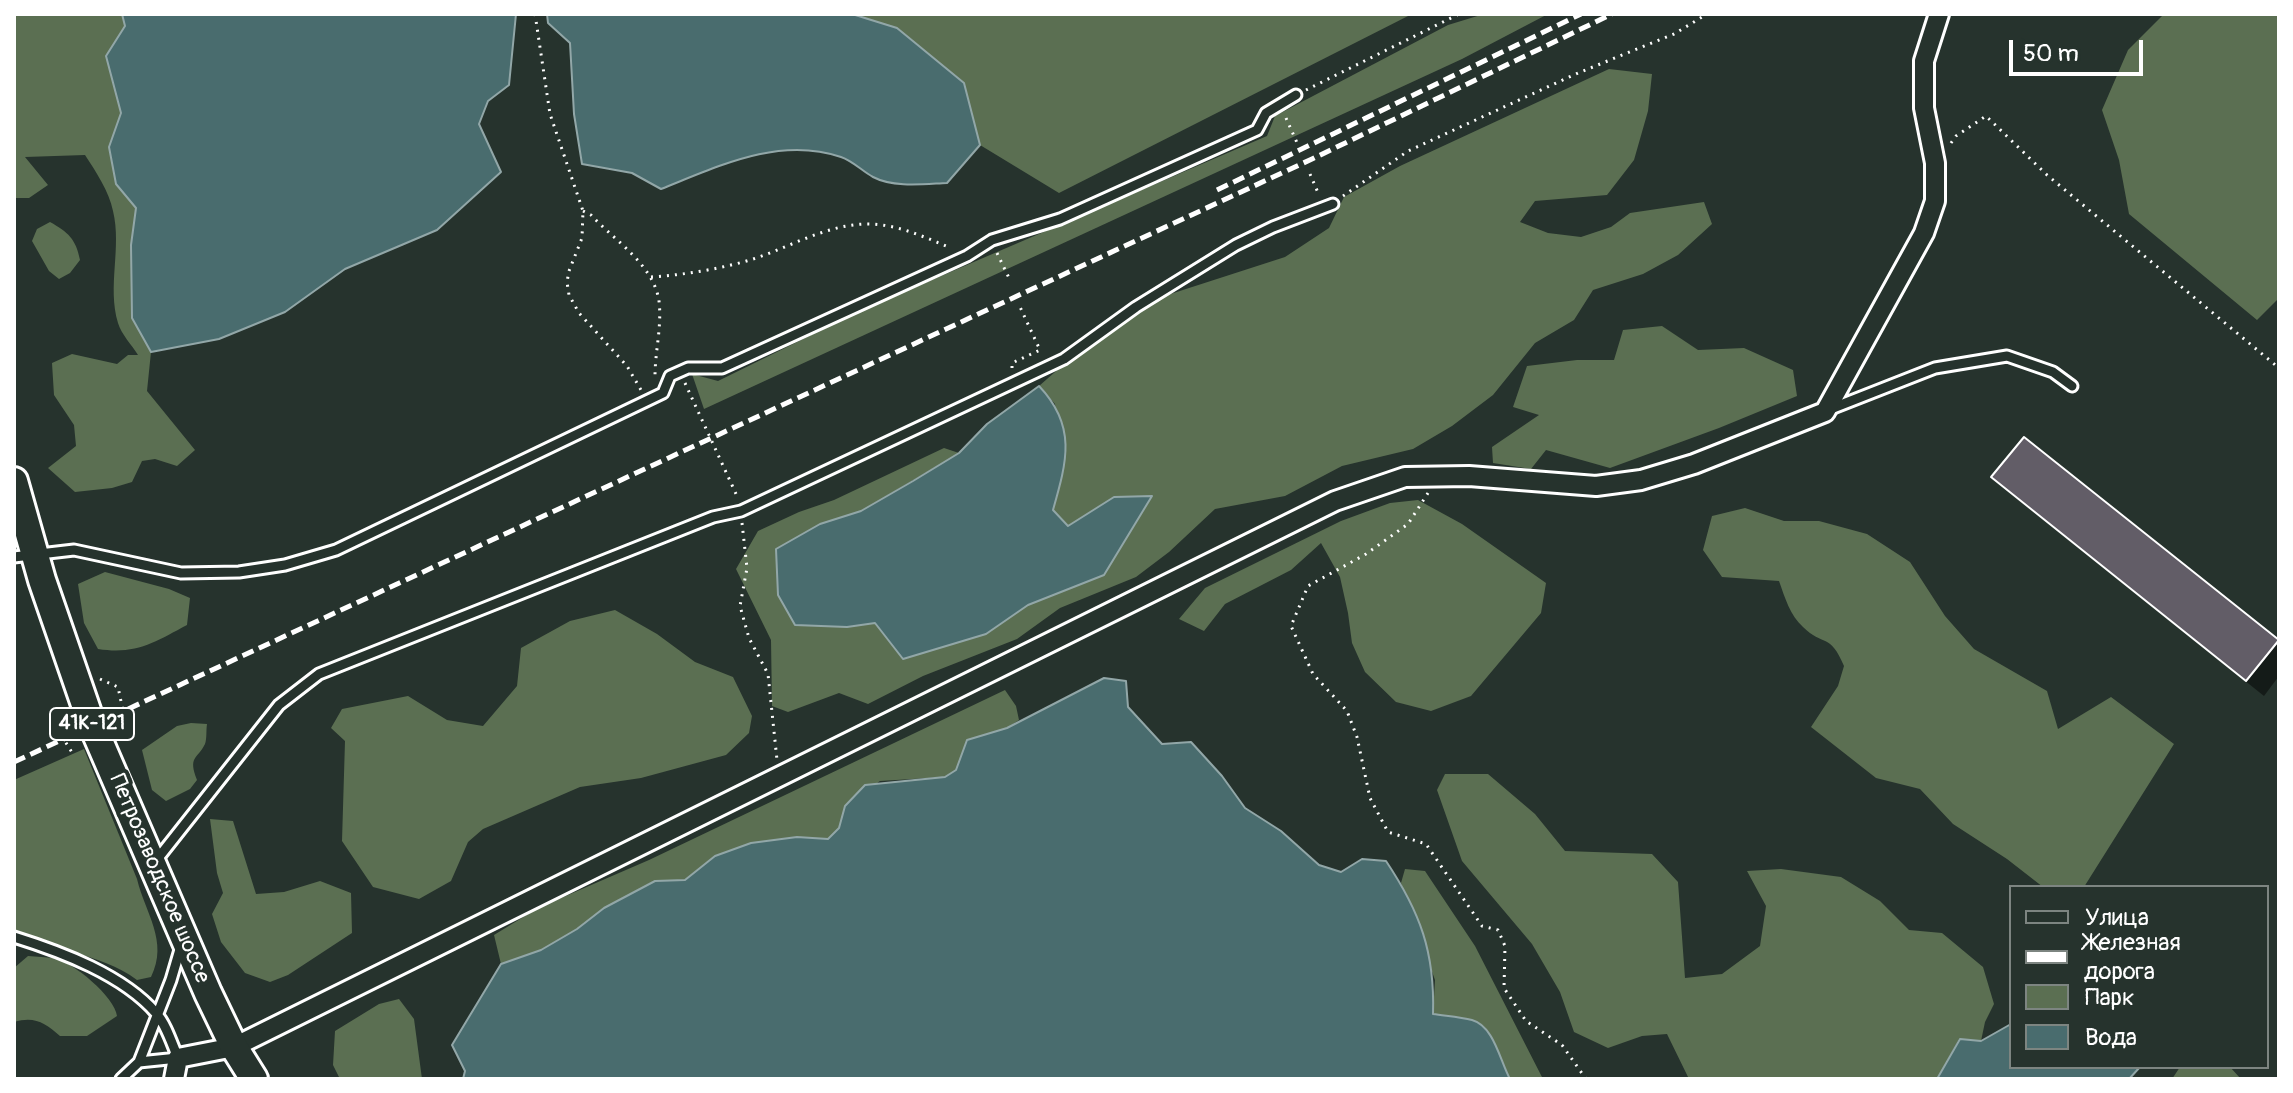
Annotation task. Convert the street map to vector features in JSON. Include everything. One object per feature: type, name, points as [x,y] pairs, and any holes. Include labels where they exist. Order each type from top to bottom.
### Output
[{"type":"main road","name":"Петрозаводское шоссе","points":[[14,481],[24,555],[183,938],[234,1047]]},
{"type":"main road","name":"41К-121","points":[[234,1047],[254,1079]]},
{"type":"street","points":[[174,1079],[178,1058],[234,1047],[1335,501],[1405,477],[1469,476],[1596,486],[1641,480],[1694,464],[1825,412],[1924,233],[1935,201],[1935,163],[1924,108],[1924,61],[1939,14]]},
{"type":"lane","points":[[24,555],[74,550],[181,573],[239,572],[285,565],[336,550],[655,397],[670,376],[688,368],[722,368],[967,256],[992,240],[1060,219],[1257,130],[1266,113],[1296,95]]},
{"type":"lane","points":[[153,865],[279,705],[319,674],[713,517],[741,511],[1064,359],[1136,307],[1236,245],[1333,204]]},
{"type":"lane","points":[[1825,412],[1935,368],[2007,356],[2053,372],[2072,386]]},
{"type":"lane","points":[[14,937],[86,963],[133,993],[158,1015],[178,1058],[139,1062]]},
{"type":"lane","points":[[121,1079],[139,1062],[183,938]]},
{"type":"path","points":[[535,14],[550,114],[583,211],[582,238],[567,282],[569,295],[579,313],[655,397]]},
{"type":"path","points":[[1296,95],[1459,14]]},
{"type":"path","points":[[1333,204],[1408,151],[1578,73],[1674,34],[1707,14]]},
{"type":"path","points":[[1935,163],[1956,136],[1986,116],[2047,175],[2279,368]]},
{"type":"path","points":[[1277,121],[1285,117],[1298,145]]},
{"type":"path","points":[[1310,174],[1320,196]]},
{"type":"path","points":[[583,211],[591,215],[651,277],[659,302],[655,397]]},
{"type":"path","points":[[651,277],[680,275],[743,262],[829,230],[867,224],[906,230],[967,256]]},
{"type":"path","points":[[986,256],[996,252],[1009,278]]},
{"type":"path","points":[[1012,363],[1040,350],[1020,307]]},
{"type":"path","points":[[655,397],[685,383],[737,496],[726,501]]},
{"type":"path","points":[[1438,476],[1408,524],[1366,554],[1308,586],[1291,626],[1313,674],[1347,711],[1357,737],[1370,798],[1388,832],[1426,844],[1482,926],[1498,930],[1505,946],[1504,988],[1526,1021],[1562,1045],[1586,1079]]},
{"type":"path","points":[[741,511],[747,568],[740,606],[749,638],[768,674],[778,777]]},
{"type":"path","points":[[118,687],[123,711]]},
{"type":"path","points":[[59,720],[63,738],[73,754]]},
{"type":"green space","points":[[14,14],[122,14],[125,26],[106,56],[121,113],[109,147],[116,184],[136,208],[131,245],[132,318],[151,352],[147,391],[195,450],[177,466],[155,459],[142,461],[132,482],[112,488],[75,492],[48,468],[76,446],[74,425],[54,395],[52,363],[72,354],[117,364],[128,355],[138,355],[119,327],[115,309],[116,239],[111,204],[85,155],[25,157],[48,185],[29,198],[14,198]]},
{"type":"green space","points":[[852,14],[1412,14],[1059,193],[980,145],[964,83],[897,28]]},
{"type":"green space","points":[[1484,14],[1548,14],[1462,59],[704,409],[692,374],[718,381],[862,310],[1267,136],[1275,116],[1448,25]]},
{"type":"green space","points":[[2164,14],[2279,14],[2279,298],[2257,320],[2129,214],[2119,160],[2102,110],[2128,50]]},
{"type":"green space","points":[[1609,69],[1652,74],[1648,111],[1634,160],[1607,195],[1535,201],[1520,222],[1548,233],[1581,237],[1611,227],[1630,213],[1704,202],[1712,224],[1678,255],[1643,274],[1593,290],[1574,320],[1535,343],[1493,395],[1452,426],[1413,449],[1342,466],[1285,496],[1215,509],[1169,552],[1136,577],[1060,608],[1017,639],[923,676],[868,704],[839,693],[788,712],[772,706],[771,640],[736,569],[758,531],[834,500],[944,448],[959,453],[861,511],[820,524],[847,627],[875,623],[986,634],[1028,605],[1103,575],[1079,521],[1069,526],[1052,510],[1062,477],[1055,404],[1039,386],[1095,337],[1155,299],[1285,257],[1329,228],[1344,197],[1400,166]]},
{"type":"green space","points":[[50,222],[70,237],[80,260],[70,273],[59,279],[49,271],[32,241],[37,229]]},
{"type":"green space","points":[[1662,326],[1698,350],[1744,348],[1793,370],[1797,396],[1610,468],[1546,450],[1531,469],[1493,463],[1492,447],[1539,415],[1513,407],[1527,366],[1577,360],[1614,360],[1623,330]]},
{"type":"green space","points":[[1418,500],[1462,524],[1546,583],[1541,613],[1471,696],[1431,711],[1396,702],[1365,672],[1352,643],[1340,577],[1321,543],[1291,570],[1225,604],[1204,631],[1179,619],[1205,588],[1341,521],[1390,503]]},
{"type":"green space","points":[[1745,508],[1784,521],[1819,521],[1867,534],[1910,562],[1945,616],[1974,649],[2047,691],[2058,729],[2111,697],[2174,744],[2085,885],[2040,885],[1953,824],[1920,789],[1876,778],[1811,727],[1838,686],[1844,666],[1839,655],[1830,644],[1798,622],[1779,581],[1722,577],[1703,550],[1712,516]]},
{"type":"green space","points":[[105,572],[169,589],[190,598],[187,625],[134,649],[98,649],[84,623],[78,584]]},
{"type":"green space","points":[[615,610],[657,634],[695,662],[733,677],[752,716],[749,733],[726,755],[641,778],[580,787],[483,829],[468,842],[451,881],[419,899],[373,887],[342,841],[345,741],[331,728],[342,709],[408,696],[447,720],[483,726],[517,686],[521,648],[570,621]]},
{"type":"green space","points":[[1005,690],[1016,706],[1019,720],[1007,728],[968,740],[956,771],[945,777],[880,781],[845,806],[839,828],[828,839],[797,837],[715,856],[685,880],[654,881],[604,908],[577,929],[541,950],[501,964],[494,935],[538,908],[649,860]]},
{"type":"green space","points":[[207,724],[205,744],[193,762],[197,780],[190,789],[166,801],[152,790],[142,750],[177,726]]},
{"type":"green space","points":[[84,749],[154,927],[158,951],[151,977],[137,980],[107,963],[14,933],[14,780]]},
{"type":"green space","points":[[1445,774],[1488,774],[1535,814],[1565,851],[1652,854],[1678,882],[1685,978],[1722,974],[1760,946],[1766,906],[1747,871],[1781,869],[1841,877],[1880,901],[1909,930],[1942,933],[1983,967],[1994,1004],[1985,1022],[1981,1041],[1959,1039],[1937,1079],[1689,1079],[1667,1034],[1642,1036],[1608,1048],[1574,1032],[1560,992],[1532,944],[1462,861],[1437,790]]},
{"type":"green space","points":[[210,819],[233,821],[256,894],[284,892],[320,881],[351,893],[352,933],[288,975],[270,982],[245,973],[221,942],[212,914],[223,893],[217,873]]},
{"type":"green space","points":[[1405,869],[1425,871],[1475,946],[1543,1079],[1510,1079],[1491,1035],[1433,1014],[1435,980],[1401,883]]},
{"type":"green space","points":[[28,956],[54,958],[72,966],[101,990],[117,1016],[87,1036],[60,1036],[34,1020],[14,1022],[14,968]]},
{"type":"green space","points":[[399,999],[414,1019],[422,1079],[340,1079],[333,1065],[335,1031],[379,1004]]},
{"type":"green space","points":[[2179,1069],[2232,1069],[2241,1079],[2172,1079]]},
{"type":"water","points":[[122,14],[516,14],[509,85],[488,101],[479,124],[501,172],[437,230],[345,269],[285,312],[219,339],[151,352],[132,318],[131,245],[136,208],[116,184],[109,147],[121,113],[106,56],[125,26]]},
{"type":"water","points":[[547,14],[852,14],[897,28],[964,83],[980,145],[947,183],[890,183],[873,177],[841,157],[818,151],[795,150],[750,156],[661,189],[632,173],[582,164],[574,114],[570,43],[548,23]]},
{"type":"water","points":[[1039,386],[1059,415],[1064,430],[1065,460],[1053,510],[1068,526],[1114,497],[1152,496],[1104,575],[1028,605],[986,634],[903,659],[875,623],[847,627],[795,625],[778,595],[776,549],[820,524],[861,511],[959,453],[987,424]]},
{"type":"water","points":[[1104,678],[1126,681],[1128,707],[1162,744],[1191,742],[1222,776],[1245,808],[1281,831],[1319,865],[1341,872],[1362,859],[1386,861],[1408,898],[1423,933],[1431,971],[1433,1014],[1472,1020],[1486,1029],[1510,1079],[463,1079],[465,1071],[452,1045],[501,964],[541,950],[577,929],[604,908],[655,881],[685,880],[715,856],[751,843],[797,837],[828,839],[839,828],[845,806],[865,785],[945,777],[956,770],[967,740],[1007,728]]},
{"type":"water","points":[[2009,1025],[2009,1069],[2138,1069],[2129,1079],[1937,1079],[1960,1039],[1981,1041]]},
{"type":"building","points":[[2024,437],[2279,640],[2246,681],[1991,477]]},
{"type":"railway","points":[[1217,190],[1581,14]]},
{"type":"railway","points":[[14,762],[1312,159],[1612,14]]}]
